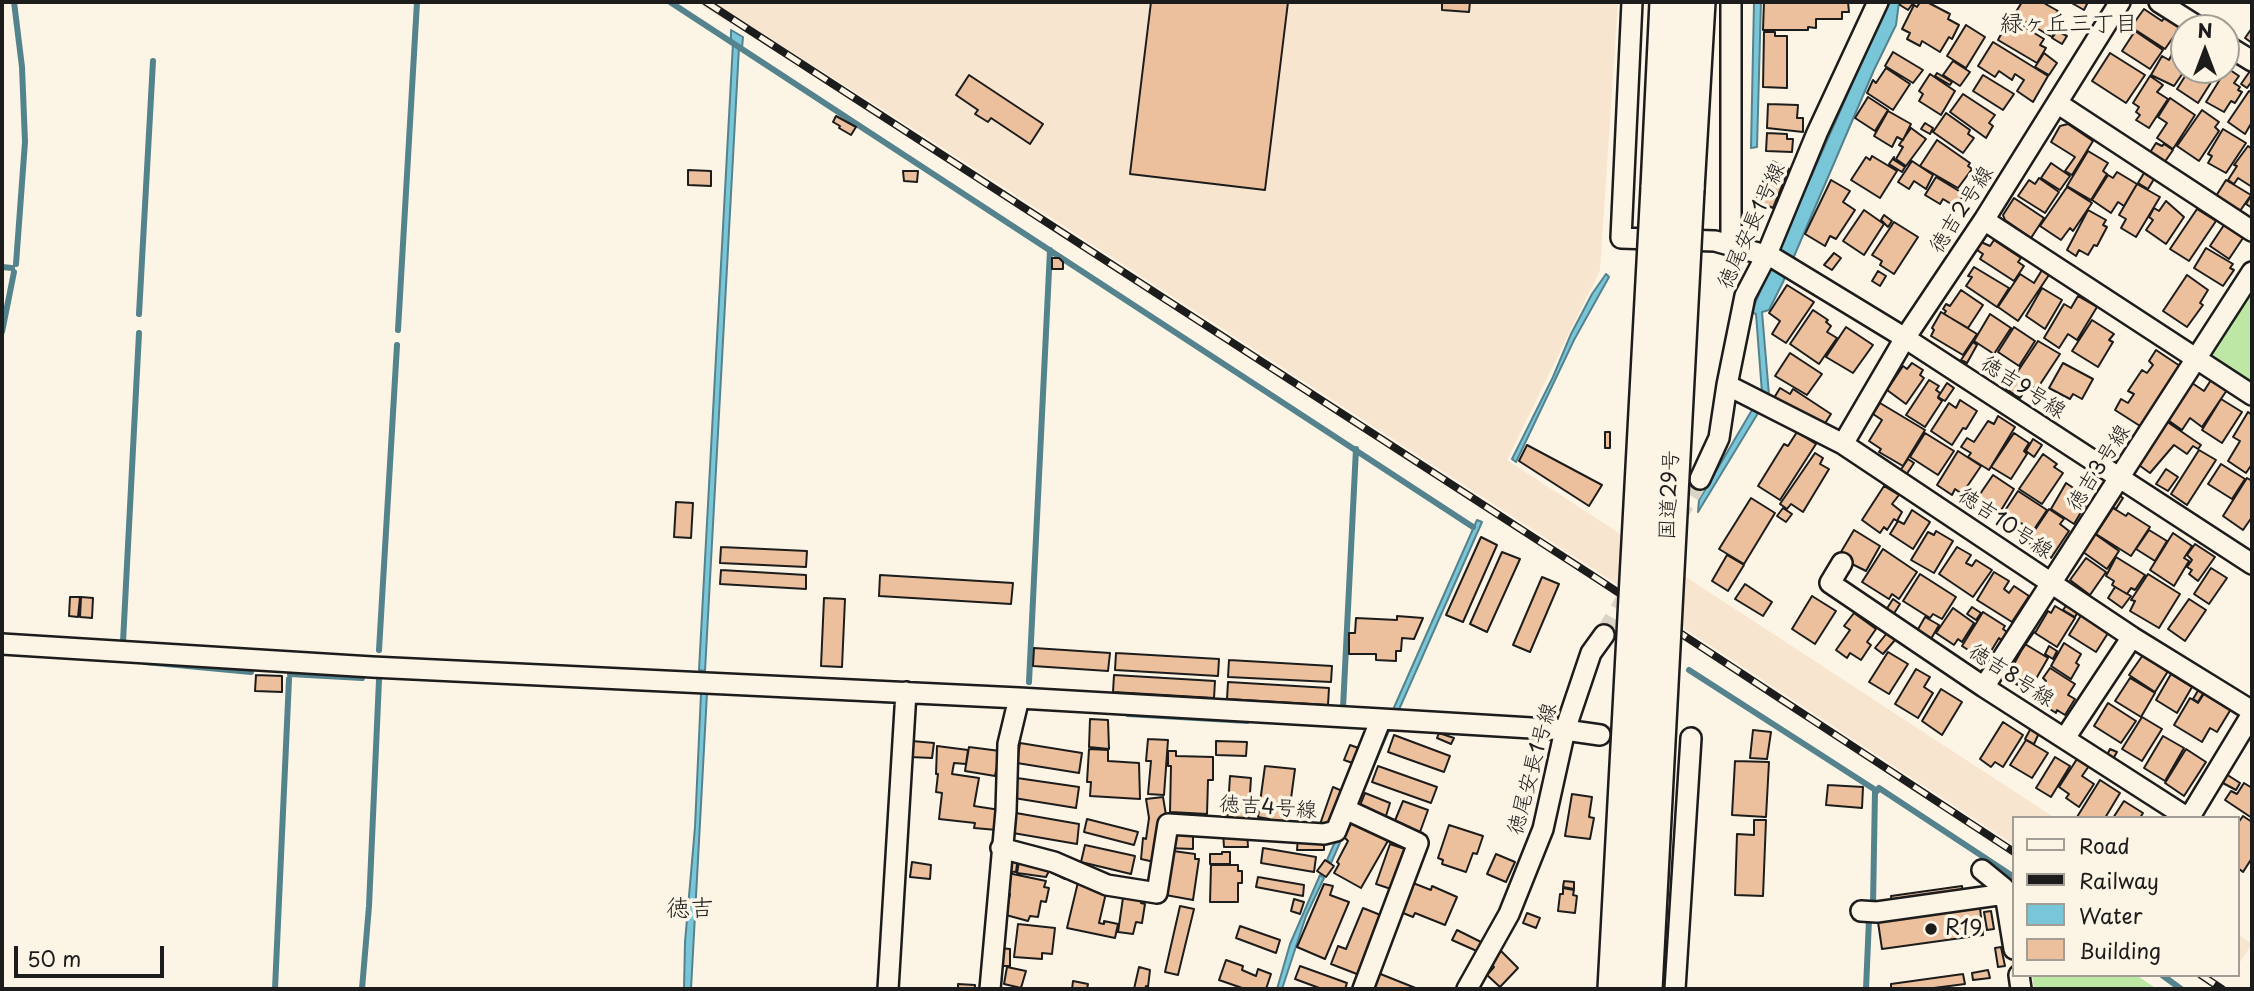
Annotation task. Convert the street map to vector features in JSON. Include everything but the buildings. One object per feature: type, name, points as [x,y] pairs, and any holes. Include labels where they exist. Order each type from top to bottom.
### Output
[{"type":"highway","name":"国道29号","points":[[1644,989],[1672,189],[1668,2]]},
{"type":"highway","name":"国道29号","points":[[1616,989],[1672,189],[1697,2]]},
{"type":"street","name":"徳吉9号線","points":[[1632,2],[1621,238],[1715,241],[1769,256],[1905,338],[2252,564]]},
{"type":"street","points":[[1731,2],[1731,244]]},
{"type":"street","name":"徳尾安長1号線","points":[[1700,479],[1719,438],[1745,296],[1769,256],[1817,132],[1878,2]]},
{"type":"street","name":"徳吉2号線","points":[[1843,444],[1905,338],[1984,220],[2120,2]]},
{"type":"street","points":[[2159,2],[2178,14]]},
{"type":"street","points":[[2057,103],[2252,232]]},
{"type":"street","points":[[1984,220],[2252,394]]},
{"type":"street","name":"徳吉3号線","points":[[1984,687],[2252,272]]},
{"type":"street","name":"徳吉10号線","points":[[1727,385],[1843,444],[2132,637],[2252,713]]},
{"type":"street","name":"徳吉8号線","points":[[1842,563],[1830,583],[1984,687],[2186,816]]},
{"type":"street","name":"徳尾安長1号線","points":[[1467,989],[1509,914],[1543,829],[1565,730],[1591,653],[1604,635]]},
{"type":"street","points":[[2065,738],[2132,637]]},
{"type":"street","points":[[2,644],[372,667],[1018,698],[1565,730],[1600,735]]},
{"type":"street","points":[[888,989],[905,692]]},
{"type":"street","points":[[990,989],[1006,811],[1009,744],[1018,698]]},
{"type":"street","name":"徳吉8号線","points":[[2190,816],[2252,713]]},
{"type":"street","name":"徳吉4号線","points":[[1001,848],[1054,862],[1107,885],[1157,893],[1168,824],[1324,834],[1336,831],[1381,719]]},
{"type":"street","points":[[1675,989],[1691,738]]},
{"type":"street","points":[[1345,809],[1418,844],[1363,989]]},
{"type":"street","points":[[1982,870],[2004,888],[2012,937]]},
{"type":"street","points":[[1861,911],[1877,912],[2005,894]]},
{"type":"shaded area","points":[[696,2],[1618,2],[1600,270],[1507,460],[2052,816],[2012,816],[2012,844],[915,130],[730,13],[724,20]]},
{"type":"shaded area","points":[[2240,935],[2252,944],[2240,962]]},
{"type":"green space","points":[[2252,283],[2252,384],[2213,359],[2210,347]]},
{"type":"green space","points":[[2032,977],[2139,977],[2157,989],[2034,989]]},
{"type":"water","points":[[1754,2],[1761,2],[1757,147],[1751,148]]},
{"type":"water","points":[[1882,2],[1899,2],[1896,25],[1783,282],[1769,310],[1762,312],[1769,395],[1698,512],[1699,500],[1762,393],[1756,314],[1751,312],[1880,21]]},
{"type":"water","points":[[731,30],[743,37],[742,48],[739,47],[705,671],[699,670],[733,43]]},
{"type":"water","points":[[1606,274],[1609,277],[1574,340],[1516,462],[1512,459],[1571,334]]},
{"type":"water","points":[[1477,520],[1482,522],[1397,714],[1392,712]]},
{"type":"water","points":[[699,692],[899,698],[899,703],[707,693],[691,989],[684,989],[685,942],[695,827]]},
{"type":"water","points":[[1127,711],[1248,718],[1248,723],[1127,716]]},
{"type":"water","points":[[1386,725],[1391,726],[1331,863],[1327,860]]},
{"type":"water","points":[[1320,875],[1324,878],[1306,916],[1282,989],[1277,989],[1290,944]]},
{"type":"waterway","points":[[14,2],[22,67],[25,142],[16,264]]},
{"type":"waterway","points":[[398,330],[417,2]]},
{"type":"waterway","points":[[670,2],[1473,527]]},
{"type":"waterway","points":[[139,314],[153,61]]},
{"type":"waterway","points":[[1029,682],[1050,250]]},
{"type":"waterway","points":[[2,267],[12,268]]},
{"type":"waterway","points":[[2,332],[14,272]]},
{"type":"waterway","points":[[123,642],[139,333]]},
{"type":"waterway","points":[[379,650],[397,345]]},
{"type":"waterway","points":[[1343,708],[1356,449]]},
{"type":"waterway","points":[[145,662],[251,672]]},
{"type":"waterway","points":[[1689,670],[1877,791],[1879,788],[2012,876]]},
{"type":"waterway","points":[[290,674],[362,678]]},
{"type":"waterway","points":[[275,989],[289,679]]},
{"type":"waterway","points":[[362,989],[369,906],[379,680]]},
{"type":"waterway","points":[[1873,905],[1875,791]]},
{"type":"waterway","points":[[1866,989],[1869,919]]},
{"type":"waterway","points":[[2165,977],[2181,989]]},
{"type":"tunnel","points":[[1675,520],[1700,479]]},
{"type":"tunnel","points":[[1604,635],[1631,590]]},
{"type":"tunnel","points":[[1600,735],[1691,738]]},
{"type":"railway","points":[[706,2],[2012,851]]},
{"type":"railway","points":[[2204,977],[2222,989]]},
{"type":"place","name":"R19","points":[[1931,929]]},
{"type":"district","name":"緑ヶ丘三丁目","points":[[2069,25]]},
{"type":"district","name":"徳吉","points":[[690,909]]}]
